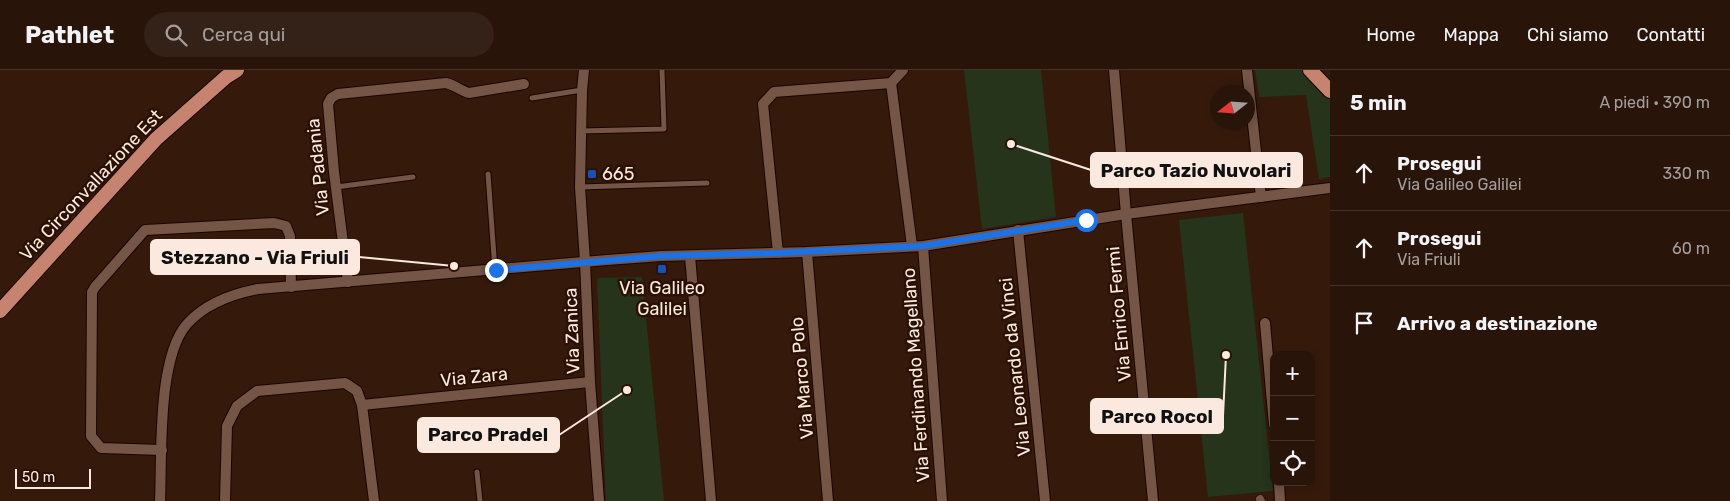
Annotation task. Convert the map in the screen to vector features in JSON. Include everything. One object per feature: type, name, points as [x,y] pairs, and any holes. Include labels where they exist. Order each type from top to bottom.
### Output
[{"type":"main road","name":"Via Circonvallazione Est","points":[[0,311],[156,139],[226,77],[238,70]]},
{"type":"main road","points":[[1310,70],[1330,91]]},
{"type":"street","name":"Via Zanica","points":[[584,70],[580,131],[580,187],[590,382],[599,501]]},
{"type":"street","points":[[778,253],[763,104],[774,92],[891,83],[903,70]]},
{"type":"street","name":"Via Enrico Fermi","points":[[1114,70],[1153,501]]},
{"type":"street","points":[[1247,70],[1261,197]]},
{"type":"street","name":"Via Padania","points":[[348,282],[328,104],[331,98],[338,94],[446,83],[454,85],[461,91],[470,93],[524,84]]},
{"type":"street","name":"Via Ferdinando Magellano","points":[[891,83],[918,246],[942,501]]},
{"type":"street","points":[[160,501],[165,377],[172,354],[186,325],[204,310],[225,298],[258,289],[585,261],[918,246],[1126,214],[1330,188]]},
{"type":"street","points":[[162,450],[101,448],[91,436],[92,292],[95,287],[146,230],[274,224],[286,226],[290,236],[291,287]]},
{"type":"street","name":"Via Leonardo da Vinci","points":[[1018,230],[1045,501]]},
{"type":"street","name":"Via Marco Polo","points":[[807,252],[828,501]]},
{"type":"street","points":[[690,256],[711,501]]},
{"type":"street","points":[[1265,323],[1271,396]]},
{"type":"street","name":"Via Zara","points":[[362,405],[590,382]]},
{"type":"street","points":[[225,501],[227,426],[237,406],[257,391],[345,383],[357,391],[362,405],[374,501]]},
{"type":"street","points":[[1279,486],[1280,501]]},
{"type":"lane","points":[[580,131],[664,130],[662,70]]},
{"type":"lane","points":[[532,98],[582,90]]},
{"type":"lane","points":[[488,174],[496,270]]},
{"type":"lane","points":[[336,187],[413,177]]},
{"type":"lane","points":[[580,187],[707,183]]},
{"type":"lane","points":[[477,472],[480,501]]},
{"type":"green space","points":[[964,70],[1041,70],[1056,217],[982,229]]},
{"type":"green space","points":[[1255,70],[1303,70],[1330,97],[1330,177],[1319,179],[1306,95],[1259,97]]},
{"type":"green space","points":[[1243,213],[1270,463],[1270,486],[1272,486],[1273,491],[1208,497],[1179,220]]},
{"type":"green space","points":[[642,277],[664,501],[606,501],[597,278]]},
{"type":"place","name":"Parco Tazio Nuvolari","points":[[1011,144]]},
{"type":"place","name":"665","points":[[592,174]]},
{"type":"place","name":"Stezzano - Via Friuli","points":[[454,266]]},
{"type":"place","name":"Via Galileo Galilei","points":[[662,269]]},
{"type":"place","name":"Parco Rocol","points":[[1226,355]]},
{"type":"place","name":"Parco Pradel","points":[[627,390]]},
{"type":"route","points":[[496,270],[661,256],[923,246],[1086,220]]}]
